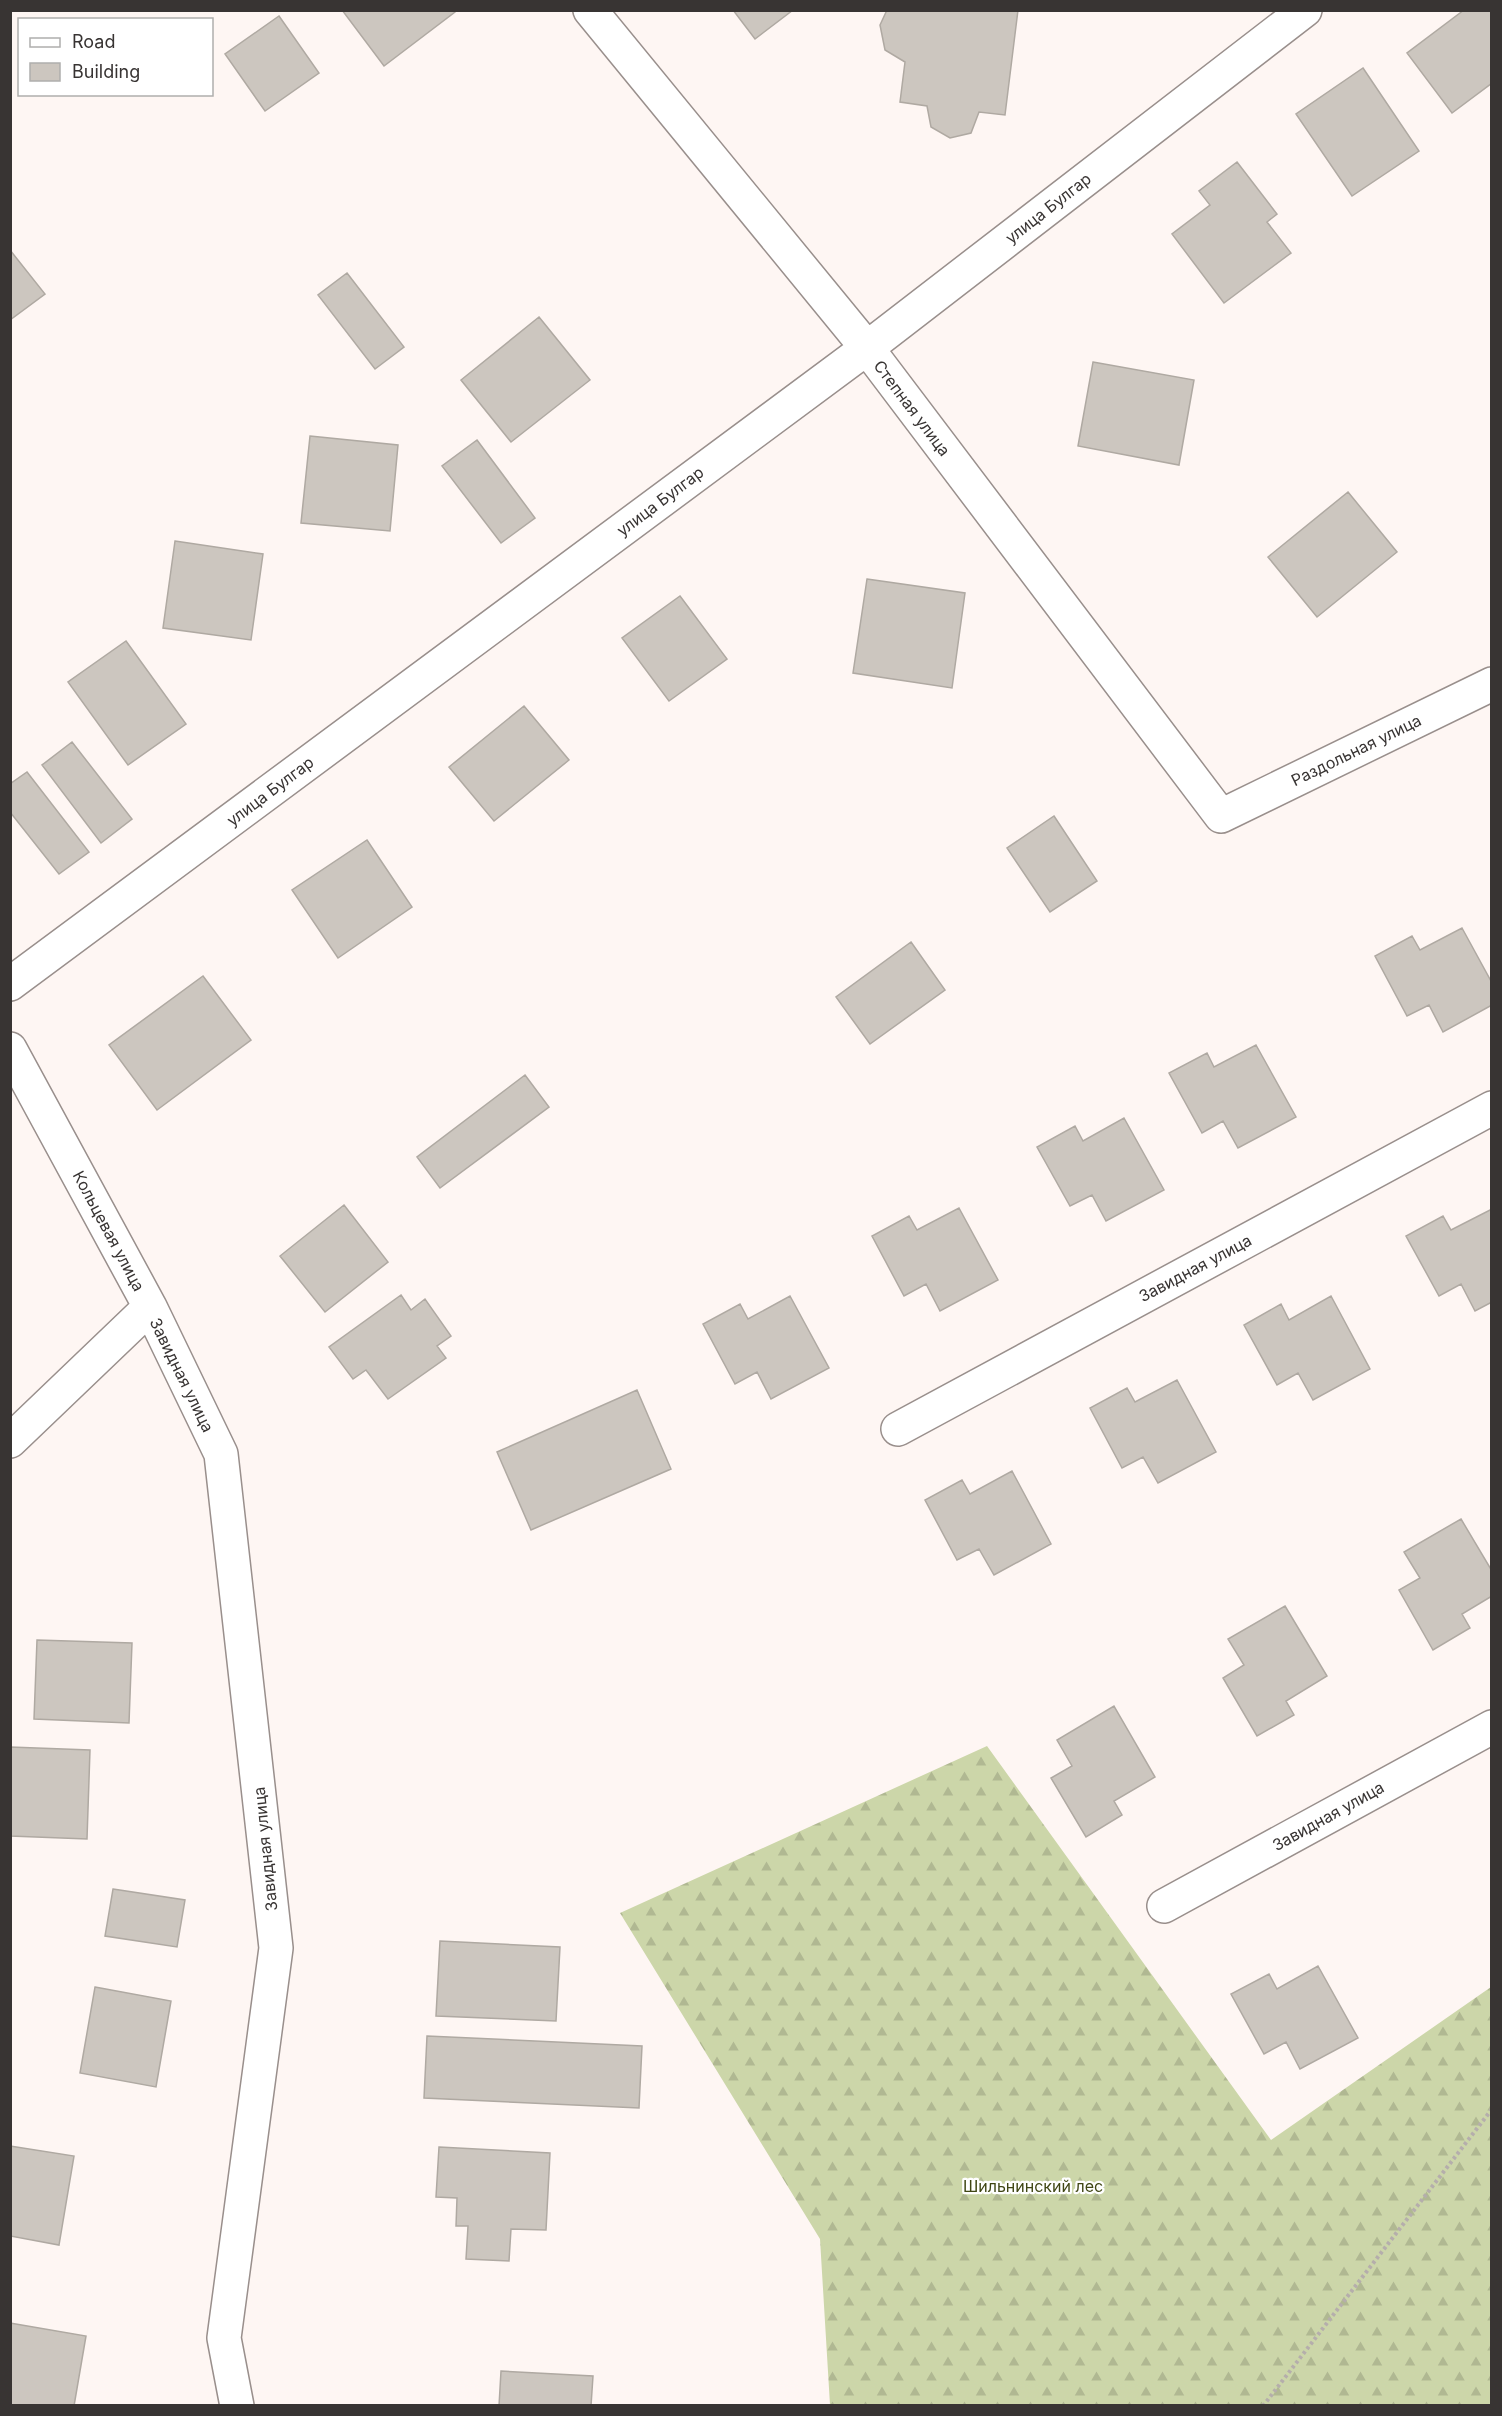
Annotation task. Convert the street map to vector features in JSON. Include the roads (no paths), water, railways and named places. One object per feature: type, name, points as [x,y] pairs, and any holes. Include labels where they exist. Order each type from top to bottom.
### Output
[{"type":"street","name":"Степная улица","points":[[590,10],[867,348],[1221,816]]},
{"type":"street","name":"улица Булгар","points":[[10,984],[867,348],[1305,10]]},
{"type":"street","name":"Раздольная улица","points":[[1221,816],[1491,684]]},
{"type":"street","name":"Кольцевая улица","points":[[10,1049],[150,1307],[10,1441]]},
{"type":"street","name":"Завидная улица","points":[[898,1429],[1491,1108]]},
{"type":"street","name":"Завидная улица","points":[[150,1307],[221,1454],[276,1948],[224,2338],[237,2406]]},
{"type":"street","name":"Завидная улица","points":[[1164,1906],[1491,1727]]},
{"type":"park label","name":"Шильнинский лес","points":[[1033,2186]]}]
